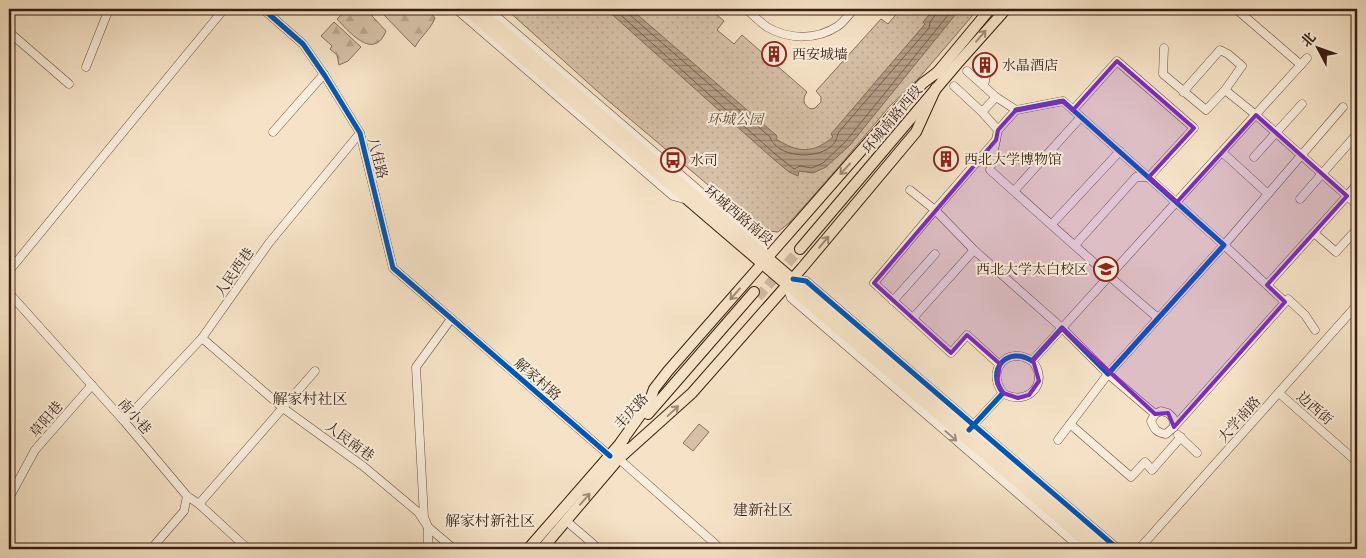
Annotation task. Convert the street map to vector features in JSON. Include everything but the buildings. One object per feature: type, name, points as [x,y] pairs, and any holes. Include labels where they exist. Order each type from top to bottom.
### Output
[{"type":"main road","name":"环城西路南段","points":[[465,9],[689,201],[790,282]]},
{"type":"main road","name":"环城西路南段","points":[[478,9],[673,177],[764,261]]},
{"type":"main road","name":"环城南路西段","points":[[990,9],[798,246],[1006,9]]},
{"type":"main road","points":[[621,442],[649,403],[654,389],[902,104],[923,83],[939,71]]},
{"type":"main road","points":[[617,456],[629,451],[649,430],[662,421],[692,393],[790,282],[916,132],[936,88]]},
{"type":"main road","points":[[790,282],[971,428],[1107,549]]},
{"type":"main road","points":[[790,282],[1095,549]]},
{"type":"main road","name":"丰庆路","points":[[528,549],[617,456],[658,412],[756,295],[636,428],[621,442],[617,456],[542,549]]},
{"type":"street","points":[[86,67],[107,14],[111,9]]},
{"type":"street","points":[[9,271],[224,9]]},
{"type":"street","name":"八佳路","points":[[263,9],[303,44],[324,74],[360,133],[394,268],[451,319]]},
{"type":"street","name":"环城西路南段","points":[[456,9],[673,196],[689,201]]},
{"type":"street","name":"环城西路南段","points":[[488,9],[760,243],[764,261]]},
{"type":"street","points":[[746,9],[767,26],[784,34],[803,37],[822,34],[840,25],[854,9]]},
{"type":"street","points":[[1236,9],[1300,65]]},
{"type":"street","points":[[9,32],[68,84]]},
{"type":"street","points":[[1164,48],[1163,74],[1183,92],[1206,110],[1225,90],[1242,66],[1220,50],[1183,92]]},
{"type":"street","points":[[1032,361],[1307,58]]},
{"type":"street","points":[[1074,110],[1117,62],[1194,128],[1149,177],[1136,177],[1075,244]]},
{"type":"street","points":[[967,71],[996,97],[1016,110]]},
{"type":"street","points":[[984,86],[987,71]]},
{"type":"street","points":[[273,132],[324,74]]},
{"type":"street","points":[[954,86],[998,130]]},
{"type":"street","points":[[1225,90],[1256,115],[1357,205]]},
{"type":"street","points":[[982,112],[996,97]]},
{"type":"street","points":[[1158,318],[1109,277],[1075,244],[990,170],[998,130],[1016,110],[1063,101],[1177,202],[1285,302]]},
{"type":"street","points":[[1254,157],[1302,104]]},
{"type":"street","points":[[1058,440],[1108,374],[1224,245],[1342,107]]},
{"type":"street","points":[[1014,191],[1081,117]]},
{"type":"street","name":"人民西巷","points":[[124,422],[202,338],[269,243],[360,133]]},
{"type":"street","points":[[1300,198],[1356,135]]},
{"type":"street","points":[[996,140],[874,283],[951,353],[967,335],[1000,365]]},
{"type":"street","points":[[1052,224],[1120,151]]},
{"type":"street","points":[[1222,152],[1268,194]]},
{"type":"street","points":[[673,177],[689,182]]},
{"type":"street","points":[[1267,285],[1357,184]]},
{"type":"street","points":[[910,190],[935,210],[974,250],[1062,328],[1108,374],[1155,414]]},
{"type":"street","points":[[1314,233],[1336,252],[1354,238],[1357,228]]},
{"type":"street","points":[[913,318],[974,250]]},
{"type":"street","points":[[893,301],[935,254]]},
{"type":"street","points":[[790,282],[791,298],[1082,549]]},
{"type":"street","name":"南小巷","points":[[9,293],[92,385],[187,496],[199,504],[248,549]]},
{"type":"street","points":[[1197,453],[1172,428],[1173,418],[1168,413],[1161,411],[1155,414],[1151,420],[1154,428],[1160,433],[1166,434],[1172,428],[1288,299],[1305,314],[1315,330]]},
{"type":"street","name":"大学南路","points":[[1139,549],[1357,305]]},
{"type":"street","points":[[428,549],[428,527],[424,517],[416,367],[451,319]]},
{"type":"street","name":"解家村路","points":[[451,319],[617,456],[721,549]]},
{"type":"street","name":"人民南巷","points":[[202,338],[283,408],[364,466],[418,512],[428,527],[454,549]]},
{"type":"street","points":[[1014,356],[1026,357],[1032,361],[1038,369],[1039,377],[1037,386],[1033,391],[1029,395],[1018,398],[1003,392],[997,383],[996,375],[1000,365],[1008,358],[1014,356]]},
{"type":"street","points":[[199,504],[315,370]]},
{"type":"street","name":"草阳巷","points":[[9,498],[36,450],[92,385]]},
{"type":"street","points":[[1003,392],[971,428],[1118,549]]},
{"type":"street","name":"边西街","points":[[1278,393],[1357,462]]},
{"type":"street","points":[[1070,424],[1132,477],[1145,462],[1152,470],[1164,462],[1180,437]]},
{"type":"street","points":[[151,549],[184,511],[187,496]]},
{"type":"street","points":[[571,525],[600,549]]},
{"type":"highlighted area","points":[[1117,61],[1194,128],[1149,177],[1177,202],[1256,115],[1347,196],[1267,285],[1285,302],[1174,427],[1168,413],[1155,414],[1062,328],[1033,360],[1039,381],[1029,395],[1018,398],[1003,393],[997,383],[1000,364],[967,335],[951,353],[874,283],[996,140],[998,130],[1016,110],[1063,101],[1073,110]]},
{"type":"green space","points":[[347,9],[376,9],[377,11],[372,16],[386,31],[381,40],[375,44],[369,44],[348,31],[337,19]]},
{"type":"green space","points":[[384,9],[428,9],[435,18],[415,47],[381,12]]},
{"type":"green space","name":"环城公园","points":[[506,9],[710,9],[724,21],[717,30],[734,44],[742,35],[807,92],[804,102],[811,109],[821,102],[821,97],[816,91],[881,19],[888,24],[899,11],[897,9],[978,9],[919,78],[889,107],[790,222],[778,232],[769,231],[752,222],[605,98]]},
{"type":"green space","points":[[334,22],[361,47],[348,61],[339,65],[337,55],[330,49],[332,46],[321,36]]},
{"type":"green space","points":[[699,424],[709,432],[693,451],[683,443]]},
{"type":"water","points":[[606,9],[631,9],[777,136],[776,139],[791,147],[805,150],[826,143],[833,137],[831,134],[925,24],[923,22],[934,9],[960,9],[850,145],[826,167],[813,173],[799,171],[798,176],[789,172],[771,157]]},
{"type":"tunnel","points":[[758,297],[800,249]]},
{"type":"cycle path","points":[[263,9],[303,44],[360,133],[393,268],[610,456]]},
{"type":"cycle path","points":[[969,430],[1003,393],[998,384],[997,376],[1002,362],[1015,356],[1032,361],[1062,328],[1108,374],[1224,245],[1063,101],[1016,110]]},
{"type":"cycle path","points":[[793,279],[806,281],[1118,549]]},
{"type":"place","name":"西安城墙","points":[[774,54]]},
{"type":"place","name":"水晶酒店","points":[[985,65]]},
{"type":"place","name":"西北大学博物馆","points":[[946,159]]},
{"type":"place","name":"水司","points":[[673,160]]},
{"type":"place","name":"西北大学太白校区","points":[[1106,269]]},
{"type":"district","name":"解家村社区","points":[[310,399]]},
{"type":"district","name":"建新社区","points":[[763,510]]},
{"type":"district","name":"解家村新社区","points":[[490,521]]}]
